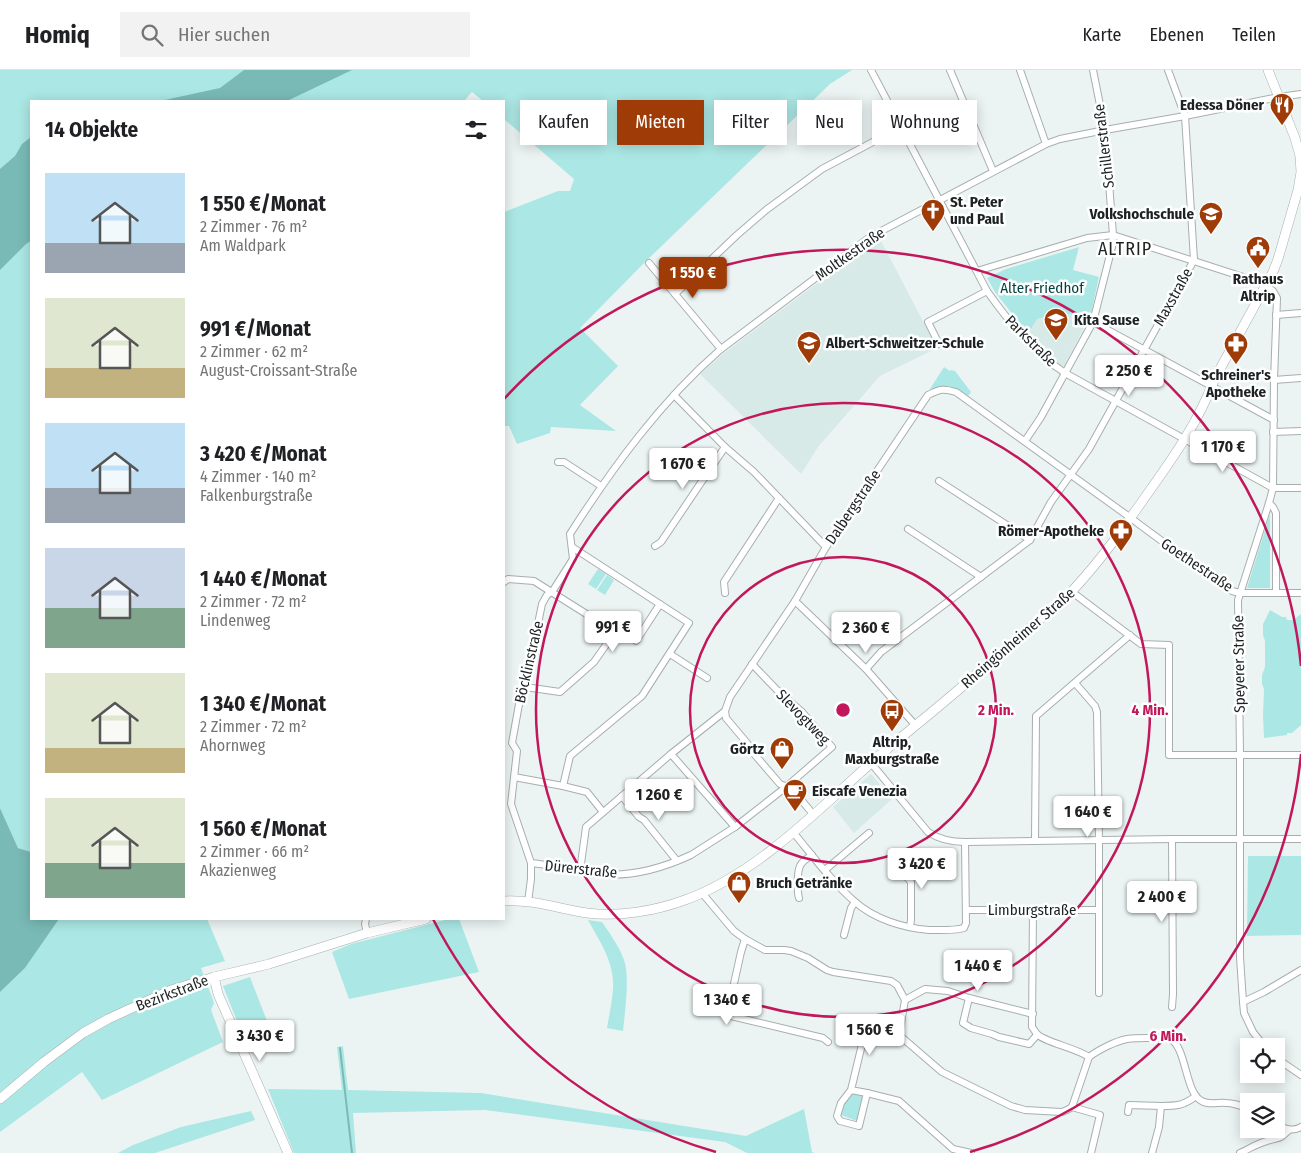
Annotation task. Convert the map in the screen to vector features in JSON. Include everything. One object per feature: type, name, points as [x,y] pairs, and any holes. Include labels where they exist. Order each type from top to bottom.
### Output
[{"type":"street","name":"Parkstraße","points":[[871,70],[887,100]]},
{"type":"street","points":[[950,70],[993,171]]},
{"type":"street","points":[[1020,70],[1046,144]]},
{"type":"street","name":"Schillerstraße","points":[[1025,441],[1041,417],[1093,322],[1112,247],[1113,235],[1105,130],[1093,70]]},
{"type":"street","name":"Maxstraße","points":[[1030,540],[1051,502],[1089,449],[1194,260],[1185,116],[1168,70]]},
{"type":"street","name":"Rheingönheimer Straße","points":[[528,902],[589,913],[612,914],[663,907],[719,885],[750,865],[793,832],[885,750],[916,726],[1072,592],[1131,518],[1168,465],[1183,438],[1189,432],[1214,380],[1267,286],[1278,259],[1300,190],[1301,172],[1300,156],[1295,138],[1268,70]]},
{"type":"street","name":"Moltkestraße","points":[[601,486],[674,395],[702,365],[870,237],[993,171],[1046,144],[1060,139],[1301,94]]},
{"type":"street","points":[[675,294],[766,210],[822,169],[872,142]]},
{"type":"street","name":"Parkstraße","points":[[911,145],[987,291],[1008,321],[1030,345],[1055,367],[1065,373],[1273,488]]},
{"type":"street","points":[[977,271],[1087,238],[1113,235],[1194,260],[1267,286]]},
{"type":"street","points":[[649,263],[721,349]]},
{"type":"street","name":"Speyerer Straße","points":[[1257,1038],[1252,1032],[1244,1013],[1240,957],[1238,600],[1273,488],[1276,298],[1273,291],[1267,286]]},
{"type":"street","points":[[939,344],[928,322],[987,291]]},
{"type":"street","points":[[1276,315],[1301,314]]},
{"type":"street","points":[[1093,322],[1274,420]]},
{"type":"street","points":[[1274,380],[1301,378]]},
{"type":"street","name":"Dalbergstraße","points":[[725,711],[730,697],[795,601],[826,547],[928,395],[939,390],[948,389],[956,392],[1131,518]]},
{"type":"street","points":[[674,395],[725,447],[754,472],[826,547]]},
{"type":"street","points":[[1273,432],[1301,431]]},
{"type":"street","points":[[655,546],[661,542],[725,447]]},
{"type":"street","points":[[558,462],[564,462],[601,486]]},
{"type":"street","points":[[866,669],[881,652],[1030,540],[939,481]]},
{"type":"street","name":"Böcklinstraße","points":[[528,902],[531,863],[511,804],[517,751],[512,744],[521,693],[525,686],[542,604],[573,559],[570,534],[601,486]]},
{"type":"street","points":[[1273,488],[1301,488]]},
{"type":"street","points":[[725,593],[724,582],[779,498]]},
{"type":"street","points":[[1269,503],[1276,513],[1276,593]]},
{"type":"street","name":"Goethestraße","points":[[1131,518],[1232,591],[1240,593],[1301,592]]},
{"type":"street","points":[[908,529],[981,577]]},
{"type":"street","points":[[563,786],[570,756],[642,696],[689,623],[572,547]]},
{"type":"street","points":[[505,581],[508,579],[534,581],[615,632],[594,662],[560,692],[525,686]]},
{"type":"street","points":[[1072,592],[1141,644],[1169,645],[1169,755],[1301,755]]},
{"type":"street","points":[[795,601],[866,669],[916,726]]},
{"type":"street","points":[[636,641],[660,604]]},
{"type":"street","points":[[1035,841],[1036,716],[1130,636]]},
{"type":"street","points":[[670,654],[707,678]]},
{"type":"street","name":"Slevogtweg","points":[[752,664],[802,712],[832,747],[786,787]]},
{"type":"street","points":[[1075,683],[1095,706],[1097,712],[1099,993]]},
{"type":"street","points":[[580,871],[586,827],[671,754],[725,711]]},
{"type":"street","points":[[725,711],[726,718],[755,755],[780,784],[792,789],[813,814]]},
{"type":"street","points":[[671,754],[735,827]]},
{"type":"street","points":[[872,763],[928,832],[950,842],[1301,839]]},
{"type":"street","points":[[514,777],[587,792],[603,812]]},
{"type":"street","name":"Dürerstraße","points":[[531,863],[602,874],[637,873],[690,856],[735,827],[786,787]]},
{"type":"street","points":[[622,796],[677,861]]},
{"type":"street","points":[[793,832],[855,902],[886,920],[910,927],[934,930],[961,929],[964,928],[966,923],[965,842]]},
{"type":"street","points":[[825,870],[869,832]]},
{"type":"street","points":[[1172,839],[1172,1007]]},
{"type":"street","points":[[799,898],[797,893],[800,867],[812,855]]},
{"type":"street","points":[[895,863],[911,882],[910,927]]},
{"type":"street","points":[[702,893],[734,931],[765,950],[791,951],[833,972],[891,981],[897,985],[905,1000],[899,1035]]},
{"type":"street","points":[[505,902],[528,902]]},
{"type":"street","points":[[844,935],[851,908],[855,902]]},
{"type":"street","name":"Limburgstraße","points":[[966,910],[1099,910]]},
{"type":"street","points":[[1033,910],[1032,1027],[1043,1038],[1081,1052],[1089,1057]]},
{"type":"street","points":[[366,920],[367,933]]},
{"type":"street","name":"Bezirkstraße","points":[[0,1099],[44,1062],[83,1033],[171,990],[214,977],[269,964],[367,933],[422,920]]},
{"type":"street","points":[[746,939],[741,952],[727,1015],[823,1038],[828,1042]]},
{"type":"street","points":[[1243,1002],[1301,970]]},
{"type":"street","points":[[214,977],[218,994],[288,1153]]},
{"type":"street","points":[[905,1000],[925,989],[948,991],[1033,1014]]},
{"type":"street","points":[[969,998],[963,1024],[999,1037],[1030,1044],[1037,1034]]},
{"type":"street","points":[[867,1093],[859,1126],[840,1121],[837,1116],[840,1103],[850,1090],[864,1036],[899,1035],[942,1072],[1011,1106],[1025,1110],[1062,1112],[1072,1106],[1089,1057],[1126,1039],[1169,1039],[1175,1043],[1180,1053],[1196,1096],[1205,1103],[1228,1103],[1240,1106]]},
{"type":"street","points":[[1285,1064],[1301,1074]]},
{"type":"street","points":[[850,1090],[899,1101],[952,1149],[971,1153]]},
{"type":"street","points":[[1128,1112],[1130,1106],[1181,1105],[1196,1096]]},
{"type":"street","points":[[1072,1106],[1100,1115],[1091,1153]]},
{"type":"street","points":[[1152,1153],[1161,1106]]},
{"type":"street","points":[[1285,1128],[1296,1130],[1301,1127]]},
{"type":"street","points":[[1240,1153],[1268,1140],[1283,1137],[1290,1130]]},
{"type":"shaded area","points":[[244,70],[352,70],[289,100],[165,100],[220,88]]},
{"type":"shaded area","points":[[30,138],[30,242],[0,270],[0,169],[15,156],[22,144]]},
{"type":"shaded area","name":"Albert-Schweitzer-Schule","points":[[879,237],[937,348],[880,376],[818,447],[801,474],[700,374],[724,353]]},
{"type":"shaded area","name":"Kita Sause","points":[[1058,314],[1082,316],[1088,320],[1062,367],[1028,334],[1037,319]]},
{"type":"shaded area","points":[[871,774],[892,799],[854,833],[833,807]]},
{"type":"shaded area","points":[[0,808],[18,848],[30,852],[30,920],[58,920],[25,968],[0,992]]},
{"type":"green space","points":[[0,70],[852,70],[830,84],[813,100],[797,100],[797,116],[787,125],[787,100],[714,100],[714,145],[767,145],[645,262],[580,328],[618,366],[580,405],[616,431],[551,427],[550,433],[517,444],[509,426],[505,426],[505,212],[558,191],[570,191],[574,179],[534,145],[607,145],[607,100],[520,100],[520,133],[505,120],[505,100],[482,100],[472,92],[465,100],[30,100],[30,852],[18,848],[0,808]]},
{"type":"green space","name":"Alter Friedhof","points":[[1079,247],[1073,270],[1099,277],[1090,318],[1088,320],[1076,315],[1063,315],[1037,319],[1028,334],[995,292],[987,278],[1006,269]]},
{"type":"green space","points":[[944,367],[950,371],[955,371],[971,392],[968,396],[959,390],[946,386],[930,389]]},
{"type":"green space","points":[[1270,514],[1270,588],[1247,588]]},
{"type":"green space","points":[[598,569],[606,574],[596,589],[588,584]]},
{"type":"green space","points":[[607,575],[614,580],[605,595],[597,590]]},
{"type":"green space","points":[[1270,610],[1282,617],[1286,617],[1287,620],[1293,620],[1301,614],[1301,725],[1292,733],[1287,733],[1287,735],[1264,738],[1264,689],[1262,675],[1265,667],[1265,641],[1263,624]]},
{"type":"green space","points":[[1248,856],[1301,856],[1301,935],[1247,936]]},
{"type":"green space","points":[[58,920],[207,920],[225,961],[201,968],[214,1003],[211,1010],[223,1042],[102,1100],[82,1072],[0,1132],[0,992],[25,968]]},
{"type":"green space","points":[[445,920],[459,920],[479,972],[349,999],[332,952],[351,944]]},
{"type":"green space","points":[[588,920],[602,922],[624,960],[627,985],[623,1031],[607,1028],[613,992],[612,973],[604,950]]},
{"type":"green space","points":[[250,977],[267,1021],[241,1031],[223,986]]},
{"type":"green space","points":[[343,1046],[348,1090],[481,1093],[746,1136],[804,1109],[812,1152],[814,1153],[747,1153],[725,1142],[485,1110],[353,1113],[356,1153],[294,1153],[268,1089],[342,1090],[337,1047]]},
{"type":"green space","points":[[851,1090],[865,1094],[857,1121],[841,1115],[844,1100]]},
{"type":"green space","points":[[251,1111],[255,1120],[155,1153],[118,1153],[133,1145],[181,1127]]},
{"type":"waterway","points":[[340,1048],[352,1153]]},
{"type":"place","name":"Edessa Döner","points":[[1282,126]]},
{"type":"place","name":"St. Peter und Paul","points":[[933,232]]},
{"type":"place","name":"Volkshochschule","points":[[1211,235]]},
{"type":"place","name":"Rathaus Altrip","points":[[1258,269]]},
{"type":"place","name":"Kita Sause","points":[[1056,341]]},
{"type":"place","name":"Albert-Schweitzer-Schule","points":[[809,364]]},
{"type":"place","name":"Schreiner's Apotheke","points":[[1236,365]]},
{"type":"place","name":"Römer-Apotheke","points":[[1121,552]]},
{"type":"place","name":"Altrip, Maxburgstraße","points":[[892,732]]},
{"type":"place","name":"Görtz","points":[[782,770]]},
{"type":"place","name":"Eiscafe Venezia","points":[[795,812]]},
{"type":"place","name":"Bruch Getränke","points":[[739,904]]},
{"type":"district","name":"ALTRIP","points":[[1125,249]]}]
